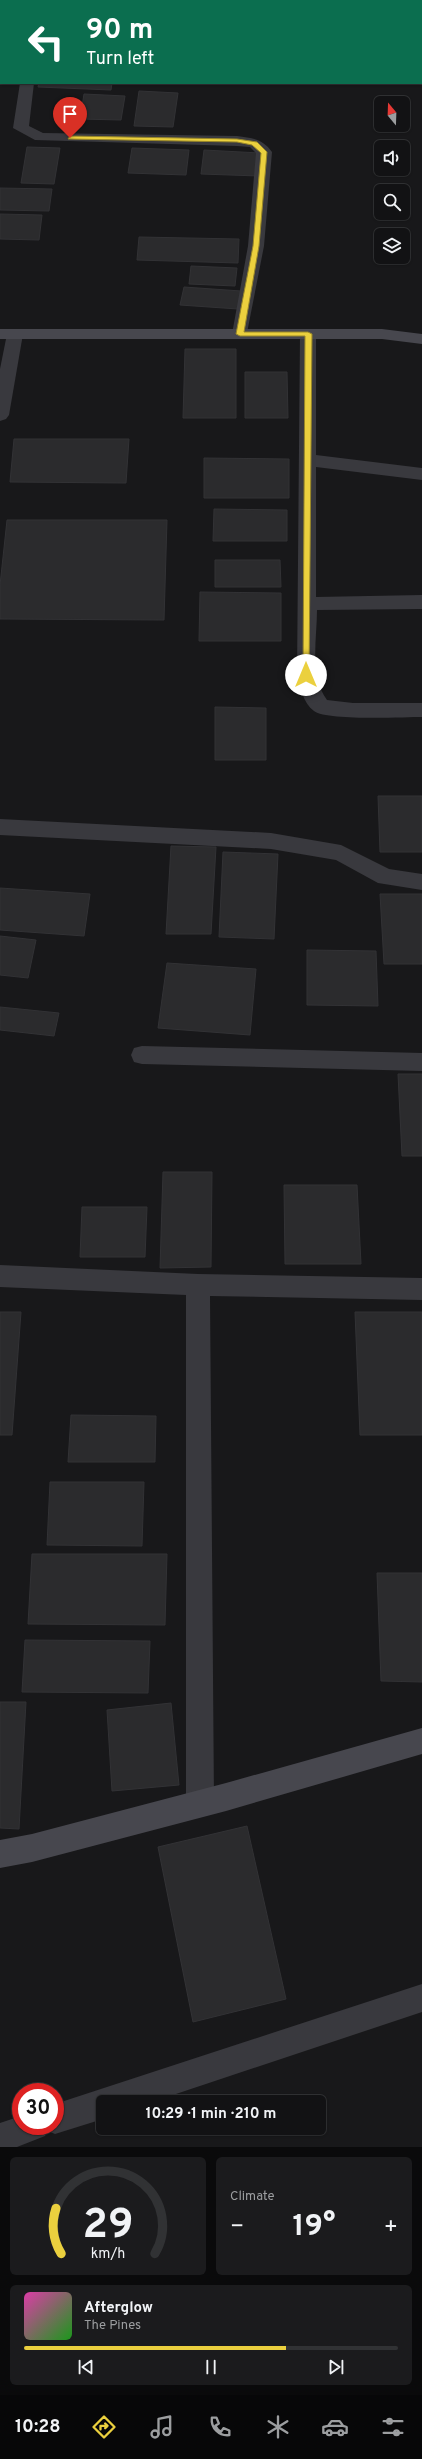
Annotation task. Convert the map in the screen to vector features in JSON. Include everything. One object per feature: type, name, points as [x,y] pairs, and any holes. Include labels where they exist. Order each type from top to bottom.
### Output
[{"type":"street","points":[[27,84],[21,128],[40,137],[237,141],[254,143],[264,152],[256,246],[240,334]]},
{"type":"street","points":[[0,415],[8,334],[382,334],[422,339]]},
{"type":"street","points":[[308,334],[306,675],[310,691],[321,706],[353,710],[422,710]]},
{"type":"street","points":[[308,460],[422,474]]},
{"type":"street","points":[[307,604],[422,602]]},
{"type":"street","points":[[0,827],[271,841],[314,846],[341,853],[385,878],[422,882]]},
{"type":"street","points":[[142,1055],[422,1062]]},
{"type":"street","points":[[0,1276],[198,1284],[422,1289]]},
{"type":"street","points":[[198,1284],[200,1802]]},
{"type":"street","points":[[0,1854],[32,1848],[422,1741]]},
{"type":"street","points":[[129,2095],[422,1998]]},
{"type":"street","points":[[64,2116],[96,2106]]},
{"type":"street","points":[[0,2138],[12,2134]]},
{"type":"building","points":[[39,84],[112,84],[111,90],[38,87]]},
{"type":"building","points":[[139,91],[178,93],[173,127],[134,126]]},
{"type":"building","points":[[84,94],[125,96],[121,120],[80,119]]},
{"type":"building","points":[[27,147],[60,148],[54,184],[21,183]]},
{"type":"building","points":[[132,148],[189,150],[186,175],[128,173]]},
{"type":"building","points":[[204,150],[260,153],[258,176],[201,174]]},
{"type":"building","points":[[0,188],[52,189],[49,211],[0,210]]},
{"type":"building","points":[[0,214],[42,215],[39,240],[0,239]]},
{"type":"building","points":[[139,237],[239,239],[238,263],[137,260]]},
{"type":"building","points":[[191,266],[237,268],[235,286],[189,284]]},
{"type":"building","points":[[184,287],[241,291],[238,309],[180,305]]},
{"type":"building","points":[[185,349],[236,349],[236,418],[183,418]]},
{"type":"building","points":[[245,372],[287,372],[288,418],[245,418]]},
{"type":"building","points":[[14,439],[129,439],[126,483],[10,482]]},
{"type":"building","points":[[204,458],[289,459],[289,498],[204,498]]},
{"type":"building","points":[[214,509],[287,510],[287,541],[213,541]]},
{"type":"building","points":[[7,520],[167,520],[164,620],[0,619],[0,585]]},
{"type":"building","points":[[215,560],[280,560],[281,587],[215,587]]},
{"type":"building","points":[[200,592],[281,593],[281,641],[199,641]]},
{"type":"building","points":[[215,707],[266,708],[266,760],[215,760]]},
{"type":"building","points":[[378,796],[422,796],[422,852],[380,852]]},
{"type":"building","points":[[171,846],[216,847],[211,934],[166,934]]},
{"type":"building","points":[[223,852],[278,854],[274,939],[219,937]]},
{"type":"building","points":[[0,888],[90,894],[84,936],[0,930]]},
{"type":"building","points":[[380,894],[422,894],[422,964],[384,964]]},
{"type":"building","points":[[0,936],[36,940],[28,978],[0,975]]},
{"type":"building","points":[[307,950],[376,951],[378,1006],[307,1005]]},
{"type":"building","points":[[167,963],[256,969],[250,1035],[158,1028]]},
{"type":"building","points":[[0,1007],[59,1013],[54,1036],[0,1030]]},
{"type":"building","points":[[398,1074],[422,1074],[422,1156],[402,1156]]},
{"type":"building","points":[[163,1172],[212,1172],[211,1267],[160,1268]]},
{"type":"building","points":[[284,1185],[357,1185],[361,1264],[285,1264]]},
{"type":"building","points":[[82,1207],[147,1207],[145,1257],[80,1257]]},
{"type":"building","points":[[0,1312],[21,1312],[12,1435],[0,1435]]},
{"type":"building","points":[[355,1312],[422,1312],[422,1435],[360,1435]]},
{"type":"building","points":[[71,1415],[156,1416],[155,1462],[68,1462]]},
{"type":"building","points":[[50,1482],[144,1482],[142,1546],[47,1545]]},
{"type":"building","points":[[32,1554],[167,1554],[165,1625],[28,1624]]},
{"type":"building","points":[[377,1573],[422,1573],[422,1682],[381,1681]]},
{"type":"building","points":[[25,1640],[150,1641],[148,1693],[22,1692]]},
{"type":"building","points":[[0,1702],[26,1702],[19,1829],[0,1828]]},
{"type":"building","points":[[171,1703],[179,1785],[112,1791],[107,1710]]},
{"type":"building","points":[[247,1826],[286,1999],[193,2022],[158,1847]]},
{"type":"route","points":[[70,138],[237,141],[254,143],[264,152],[256,246],[240,334],[308,334],[306,675]]}]
